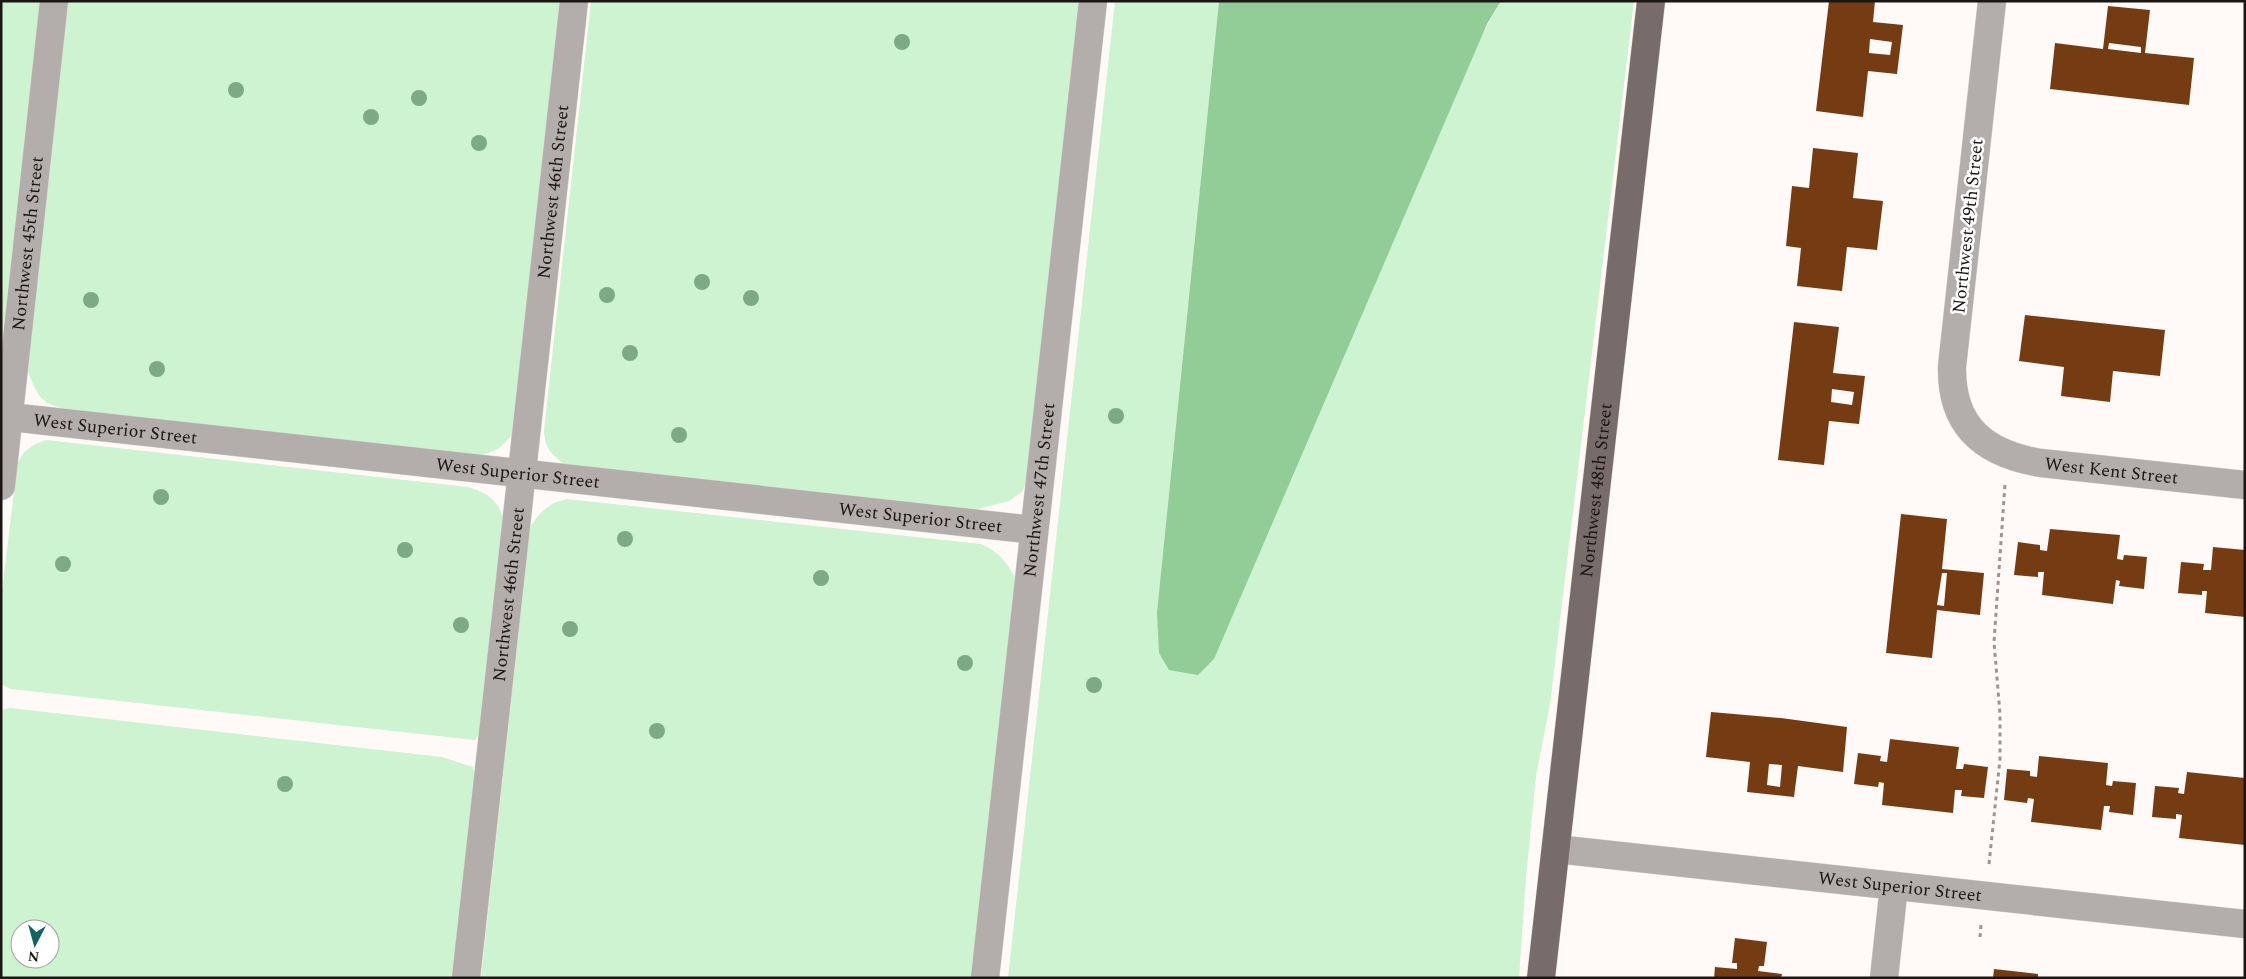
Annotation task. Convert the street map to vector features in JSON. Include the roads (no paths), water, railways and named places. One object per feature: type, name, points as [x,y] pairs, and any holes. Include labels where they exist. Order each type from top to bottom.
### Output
[{"type":"main road","name":"Northwest 48th Street","points":[[1541,978],[1651,1]]},
{"type":"street","name":"Northwest 45th Street","points":[[1,486],[5,416],[54,1]]},
{"type":"street","name":"Northwest 46th Street","points":[[466,978],[574,1]]},
{"type":"street","name":"Northwest 47th Street","points":[[985,978],[1093,1]]},
{"type":"street","name":"Northwest 49th Street","points":[[1983,442],[1963,419],[1958,409],[1952,382],[1992,1]]},
{"type":"street","name":"West Superior Street","points":[[5,416],[1034,530]]},
{"type":"street","name":"West Kent Street","points":[[1983,442],[2008,456],[2041,463],[2245,485]]},
{"type":"street","name":"West Superior Street","points":[[1556,849],[2245,924]]},
{"type":"street","points":[[1884,978],[1894,886]]}]
